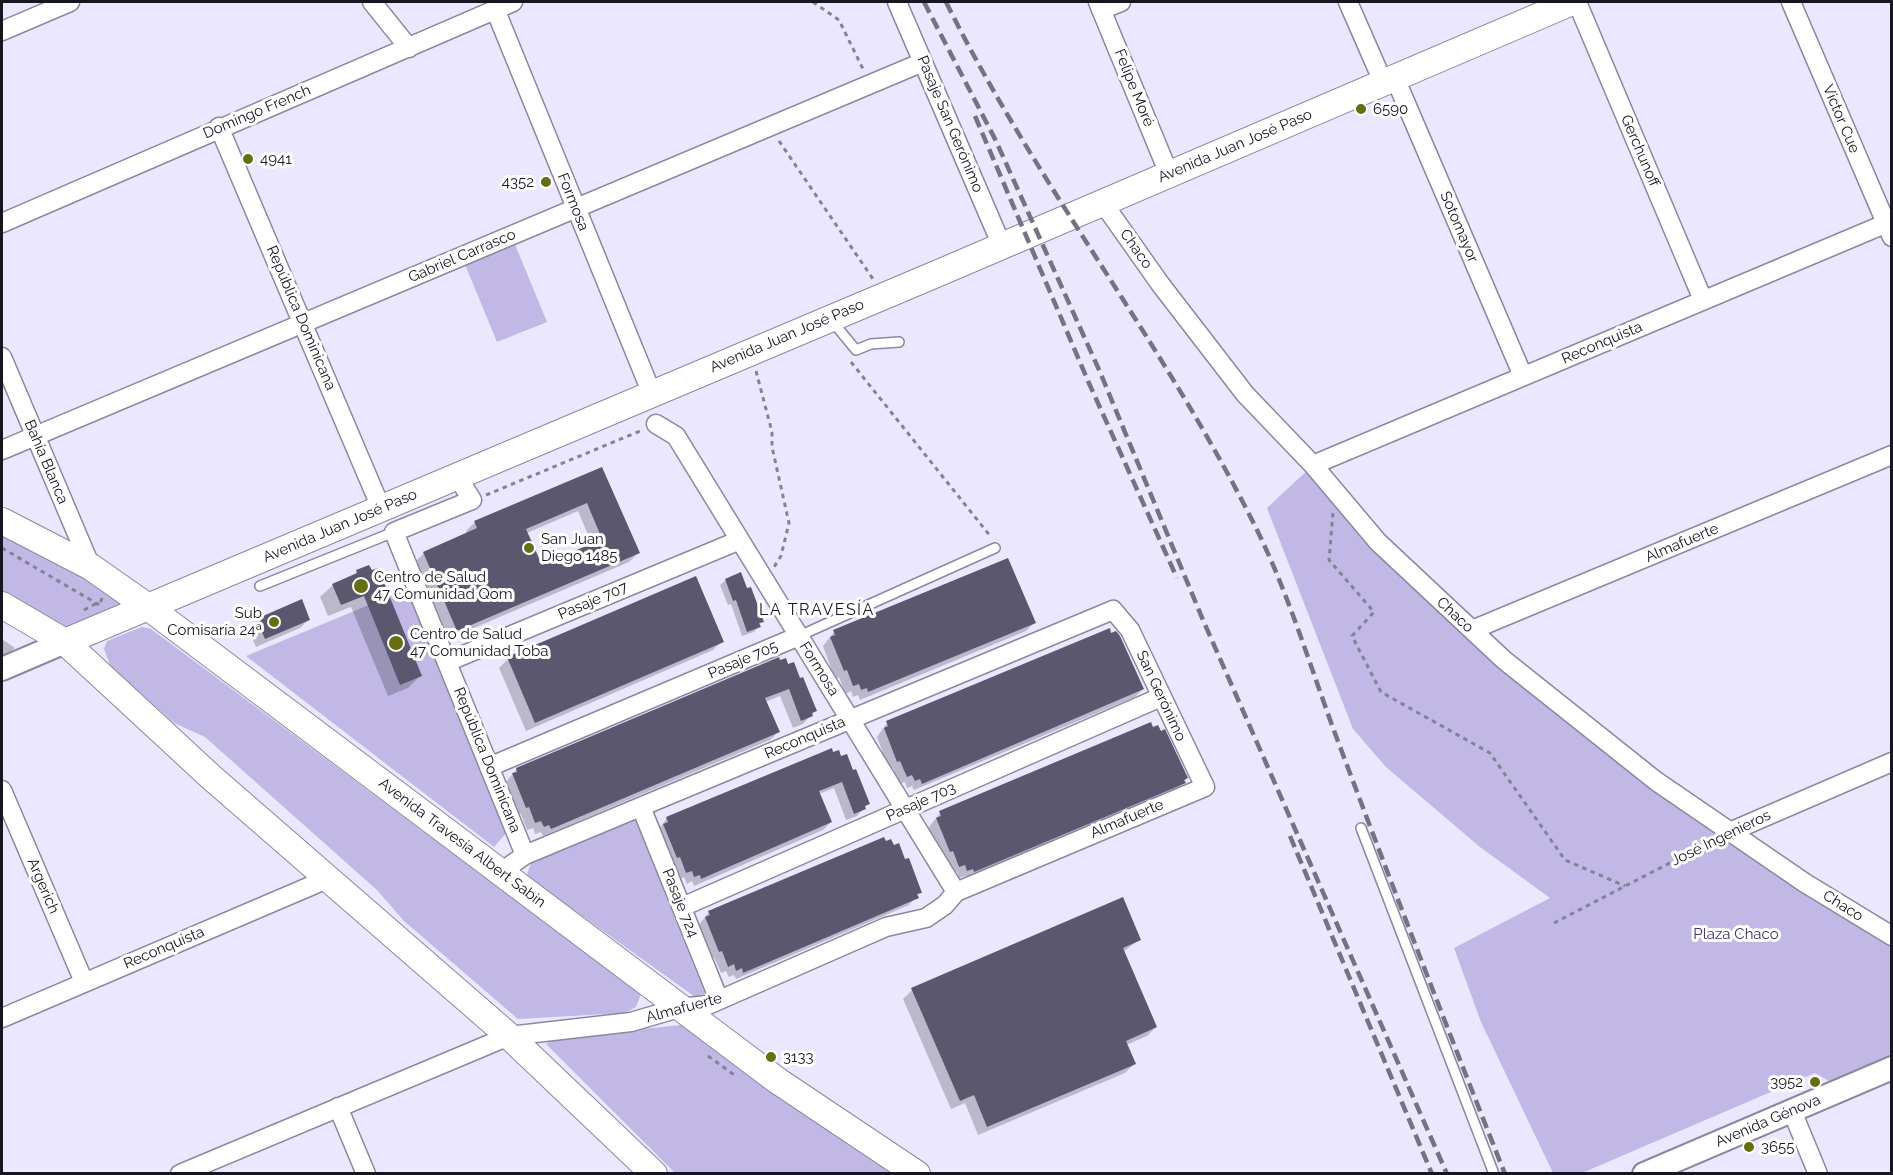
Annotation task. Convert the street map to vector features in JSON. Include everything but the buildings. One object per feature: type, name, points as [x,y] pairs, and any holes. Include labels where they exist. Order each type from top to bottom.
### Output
[{"type":"main road","name":"Avenida Juan José Paso","points":[[65,642],[1572,2]]},
{"type":"main road","name":"Avenida Travesía Albert Sabin","points":[[2,521],[91,567],[148,607],[778,1081],[917,1173]]},
{"type":"main road","points":[[2,605],[65,642],[327,879],[509,1035],[654,1173]]},
{"type":"street","points":[[2,31],[70,2]]},
{"type":"street","points":[[372,2],[409,48]]},
{"type":"street","name":"Domingo French","points":[[2,223],[513,2]]},
{"type":"street","name":"Pasaje San Gerónimo","points":[[897,2],[1002,246]]},
{"type":"street","points":[[1100,6],[1120,2]]},
{"type":"street","name":"Sotomayor","points":[[1348,2],[1389,80],[1523,376]]},
{"type":"street","name":"Gerchunoff","points":[[1577,2],[1703,300]]},
{"type":"street","name":"Victor Cue","points":[[1791,2],[1890,227]]},
{"type":"street","name":"Felipe Moré","points":[[1100,6],[1169,174]]},
{"type":"street","name":"Formosa","points":[[495,9],[652,394]]},
{"type":"street","name":"Gabriel Carrasco","points":[[2,450],[923,62]]},
{"type":"street","name":"República Dominicana","points":[[219,128],[381,508]]},
{"type":"street","name":"Chaco","points":[[1103,203],[1161,285],[1245,394],[1313,465],[1378,542],[1504,660],[1656,781],[1805,883],[1892,936]]},
{"type":"street","name":"Reconquista","points":[[1313,465],[1703,300],[1890,227]]},
{"type":"street","name":"Bahía Blanca","points":[[2,357],[91,567]]},
{"type":"street","name":"Formosa","points":[[656,424],[676,436],[956,892]]},
{"type":"street","name":"Almafuerte","points":[[1472,630],[1892,455]]},
{"type":"street","points":[[394,532],[472,500],[457,476]]},
{"type":"street","name":"República Dominicana","points":[[394,532],[525,855]]},
{"type":"street","name":"Pasaje 707","points":[[447,662],[740,540]]},
{"type":"street","name":"Reconquista","points":[[501,872],[525,855],[1113,610]]},
{"type":"street","name":"San Gerónimo","points":[[1113,610],[1130,630],[1205,787]]},
{"type":"street","name":"Pasaje 705","points":[[489,767],[799,636]]},
{"type":"street","name":"Avenida Juan José Paso","points":[[2,669],[65,642]]},
{"type":"street","name":"Pasaje 703","points":[[682,907],[1161,697]]},
{"type":"street","name":"José Ingenieros","points":[[1732,831],[1892,762]]},
{"type":"street","name":"Almafuerte","points":[[180,1173],[509,1035],[631,1022],[679,1008],[697,1007],[719,1000],[886,927],[926,918],[945,905],[956,892],[1205,787]]},
{"type":"street","name":"Argerich","points":[[2,790],[84,982]]},
{"type":"street","name":"Pasaje 724","points":[[641,807],[719,1000]]},
{"type":"street","name":"Reconquista","points":[[2,1018],[327,879]]},
{"type":"street","name":"Avenida Génova","points":[[1644,1173],[1892,1068]]},
{"type":"street","points":[[338,1107],[366,1173]]},
{"type":"street","points":[[1792,1111],[1818,1173]]},
{"type":"lane","points":[[830,318],[856,350],[871,344],[898,342]]},
{"type":"lane","points":[[260,586],[394,532]]},
{"type":"lane","name":"Pasaje 705","points":[[799,636],[994,548]]},
{"type":"lane","points":[[1361,828],[1494,1173]]},
{"type":"path","points":[[813,2],[839,20],[870,85]]},
{"type":"path","points":[[770,127],[885,295]]},
{"type":"path","points":[[856,350],[848,357],[993,539],[994,548]]},
{"type":"path","points":[[752,352],[772,432],[772,447],[789,523],[781,556],[765,582]]},
{"type":"path","points":[[472,500],[656,424]]},
{"type":"path","points":[[1335,490],[1329,560],[1374,612],[1352,636],[1381,692],[1490,753],[1565,860],[1625,886]]},
{"type":"path","points":[[2,548],[97,604]]},
{"type":"path","points":[[78,613],[101,601],[104,590]]},
{"type":"path","name":"José Ingenieros","points":[[1554,923],[1732,831]]},
{"type":"green space","points":[[514,242],[547,322],[497,342],[464,262]]},
{"type":"green space","name":"Plaza Chaco","points":[[1313,465],[1378,542],[1656,781],[1891,936],[1891,1068],[1843,1089],[1815,1073],[1582,1173],[1553,1173],[1481,1022],[1454,948],[1550,898],[1480,847],[1386,767],[1353,729],[1267,508]]},
{"type":"green space","points":[[2,521],[148,607],[65,642],[2,605]]},
{"type":"green space","points":[[407,589],[507,832],[494,847],[246,656]]},
{"type":"green space","points":[[142,627],[151,629],[432,838],[475,866],[641,994],[636,1007],[625,1013],[518,1019],[404,921],[377,890],[205,737],[174,723],[111,667],[104,649],[107,641]]},
{"type":"green space","points":[[635,820],[705,994],[698,999],[532,880],[527,874],[531,863]]},
{"type":"green space","points":[[690,1024],[899,1173],[675,1173],[546,1044],[556,1038]]},
{"type":"railway","points":[[924,2],[996,141],[1100,372],[1203,620],[1447,1174]]},
{"type":"railway","points":[[946,2],[1020,136],[1184,397],[1258,532],[1292,613],[1362,805],[1505,1174]]},
{"type":"railway","points":[[975,116],[1088,381],[1177,578]]},
{"type":"railway","points":[[1290,836],[1432,1174]]},
{"type":"place","name":"6590","points":[[1361,109]]},
{"type":"place","name":"4941","points":[[248,159]]},
{"type":"place","name":"4352","points":[[546,182]]},
{"type":"place","name":"San Juan Diego 1485","points":[[529,548]]},
{"type":"place","name":"Centro de Salud 47 Comunidad Qom","points":[[361,586]]},
{"type":"place","name":"Sub Comisaría 24ª","points":[[274,622]]},
{"type":"place","name":"Centro de Salud 47 Comunidad Toba","points":[[396,643]]},
{"type":"place","name":"3133","points":[[771,1057]]},
{"type":"place","name":"3952","points":[[1815,1082]]},
{"type":"place","name":"3655","points":[[1749,1147]]},
{"type":"district","name":"LA TRAVESÍA","points":[[817,610]]}]
